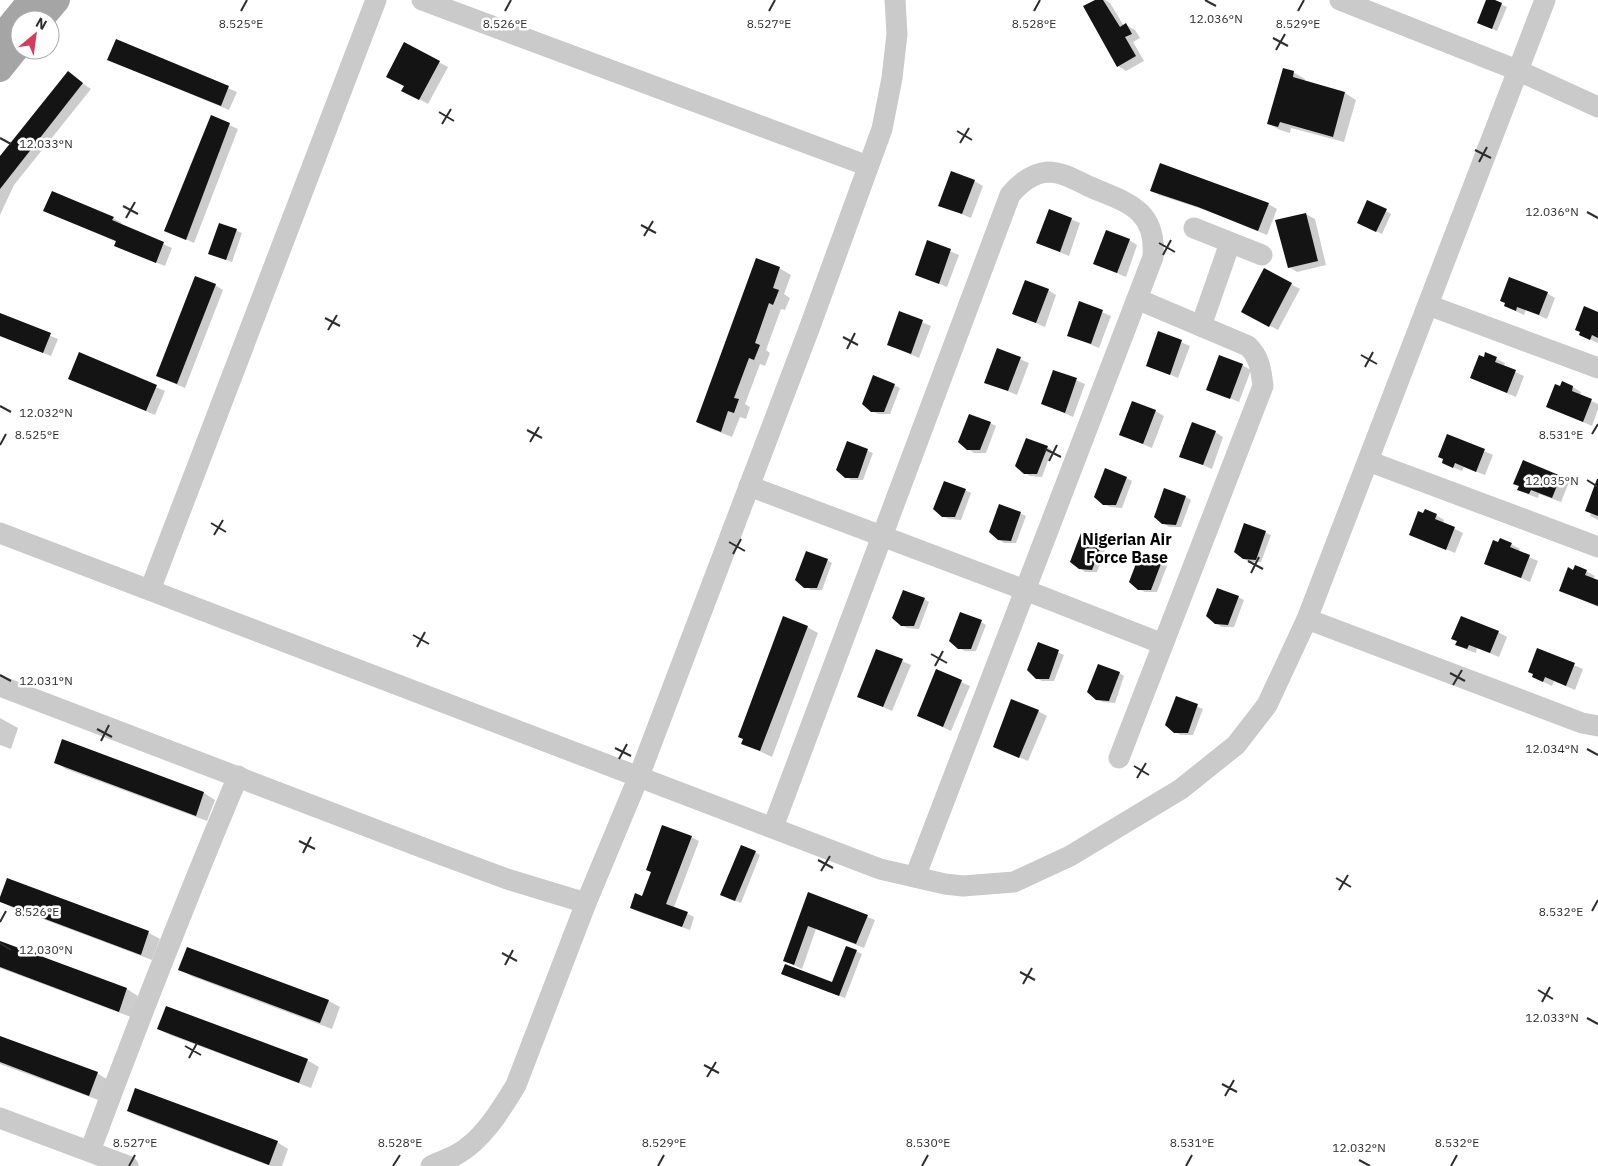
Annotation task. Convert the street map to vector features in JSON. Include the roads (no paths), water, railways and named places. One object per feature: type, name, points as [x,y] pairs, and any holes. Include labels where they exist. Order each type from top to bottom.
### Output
[{"type":"main road","points":[[0,38],[31,0]]},
{"type":"main road","points":[[48,10],[57,0]]},
{"type":"main road","points":[[0,69],[10,56]]},
{"type":"street","points":[[150,590],[376,0]]},
{"type":"street","points":[[422,0],[868,166]]},
{"type":"street","points":[[431,1166],[457,1154],[482,1133],[500,1111],[516,1086],[586,903],[639,776],[809,329],[882,129],[892,78],[896,34],[895,0]]},
{"type":"street","points":[[1340,0],[1517,70],[1598,107]]},
{"type":"street","points":[[0,533],[880,868],[945,884],[963,886],[1014,882],[1070,856],[1181,789],[1236,745],[1266,705],[1307,619],[1545,0]]},
{"type":"street","points":[[773,826],[1010,195],[1022,182],[1035,175],[1049,172],[1062,174],[1131,204],[1151,228],[1154,242],[1152,257],[915,877]]},
{"type":"street","points":[[1194,228],[1262,255]]},
{"type":"street","points":[[1201,326],[1230,243]]},
{"type":"street","points":[[1119,758],[1263,386],[1261,364],[1248,346],[1136,300]]},
{"type":"street","points":[[1428,304],[1598,368]]},
{"type":"street","points":[[1368,461],[1598,547]]},
{"type":"street","points":[[749,486],[1163,644]]},
{"type":"street","points":[[1307,619],[1582,722],[1598,726]]},
{"type":"street","points":[[0,686],[489,872],[544,892],[586,903]]},
{"type":"street","points":[[90,1152],[141,1013],[238,776]]},
{"type":"street","points":[[0,1118],[128,1166]]},
{"type":"district","name":"Nigerian Air Force Base","points":[[1127,548]]}]
